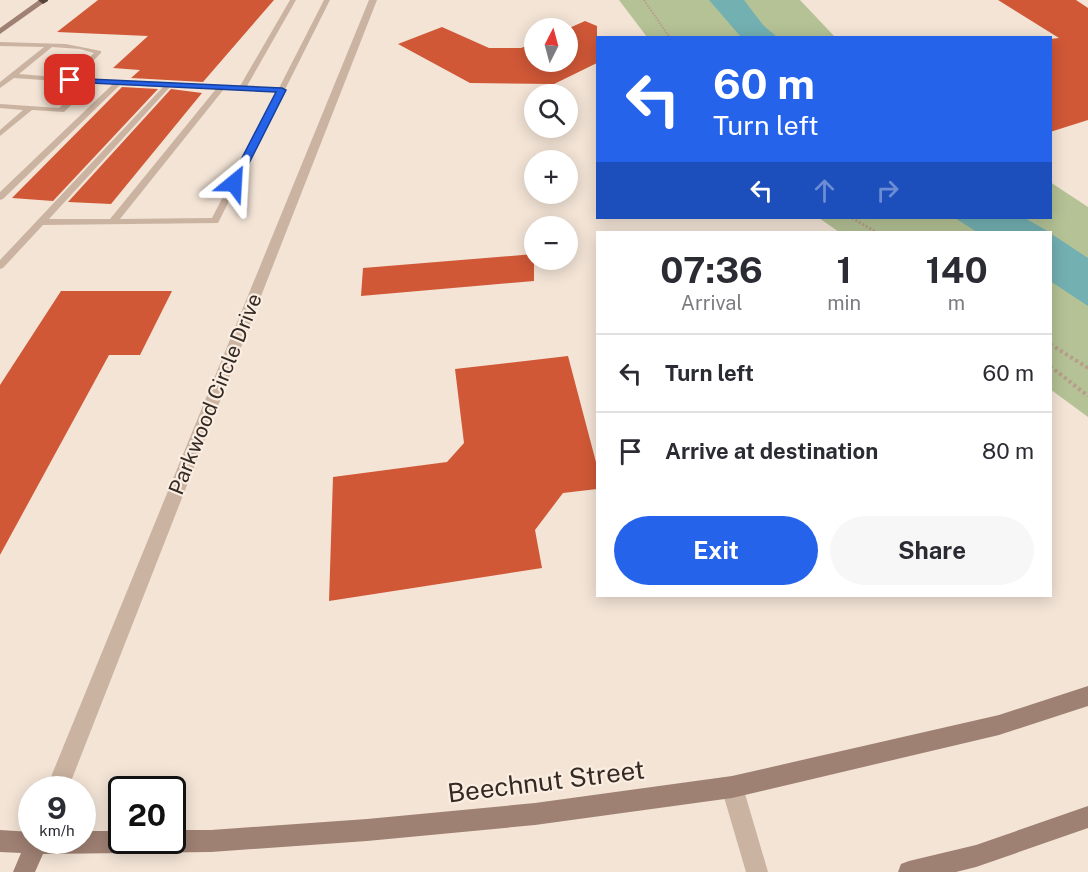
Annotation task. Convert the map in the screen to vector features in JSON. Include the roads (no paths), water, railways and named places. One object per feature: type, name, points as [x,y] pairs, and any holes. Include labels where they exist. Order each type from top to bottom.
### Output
[{"type":"main road","points":[[0,32],[43,0]]},
{"type":"main road","name":"Beechnut Street","points":[[96,841],[211,841],[367,830],[535,814],[732,787],[999,725],[1088,696]]},
{"type":"main road","points":[[909,872],[975,856],[1088,817]]},
{"type":"main road","name":"Beechnut Street","points":[[0,841],[18,841]]},
{"type":"main road","points":[[24,872],[32,854]]},
{"type":"street","name":"Parkwood Circle Drive","points":[[62,776],[373,0]]},
{"type":"street","points":[[732,787],[757,872]]},
{"type":"lane","points":[[242,88],[292,0]]},
{"type":"lane","points":[[41,222],[216,221],[327,0]]},
{"type":"lane","points":[[0,44],[93,49],[99,52],[70,80]]},
{"type":"lane","points":[[0,86],[49,46]]},
{"type":"lane","points":[[12,76],[282,90]]},
{"type":"lane","points":[[0,106],[61,110],[92,81]]},
{"type":"lane","points":[[0,196],[119,82]]},
{"type":"lane","points":[[0,266],[168,85]]},
{"type":"lane","points":[[113,221],[222,87]]},
{"type":"lane","points":[[0,135],[30,108]]},
{"type":"water","points":[[709,0],[744,0],[763,25],[776,36],[740,36]]},
{"type":"water","points":[[957,219],[1027,219],[1047,231],[975,231]]},
{"type":"water","points":[[1052,234],[1088,258],[1088,306],[1052,282]]}]
